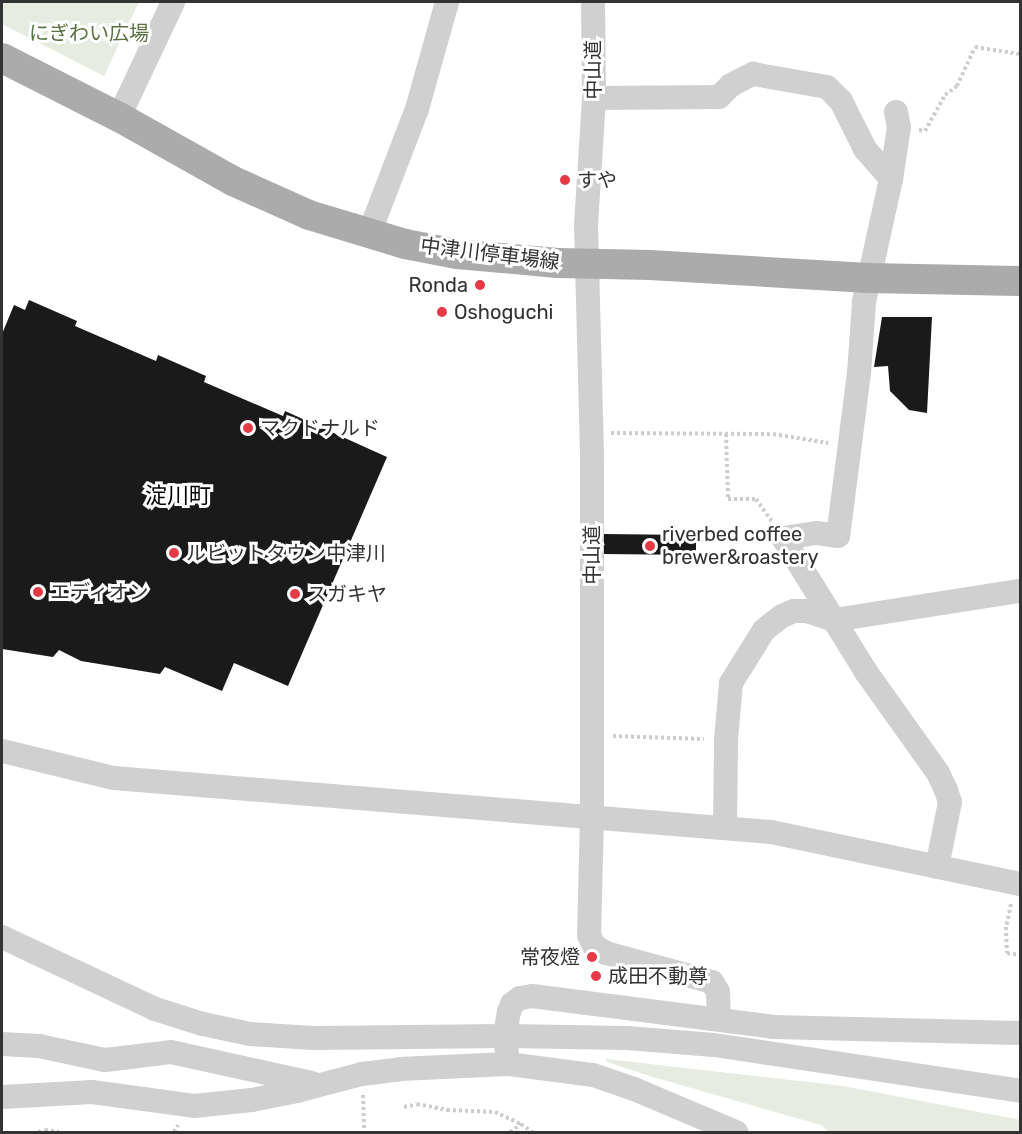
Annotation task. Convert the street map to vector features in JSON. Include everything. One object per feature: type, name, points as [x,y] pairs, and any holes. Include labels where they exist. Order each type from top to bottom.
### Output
[{"type":"main road","name":"中津川停車場線","points":[[2,58],[119,117],[233,181],[309,215],[369,234],[457,254],[587,264],[650,265],[868,279],[1020,281]]},
{"type":"street","points":[[119,117],[173,2]]},
{"type":"street","points":[[369,234],[417,109],[447,2]]},
{"type":"street","name":"中山道","points":[[593,2],[594,98],[586,225],[592,433],[592,816],[589,935],[594,946],[606,953],[712,982],[718,992],[719,1019]]},
{"type":"street","points":[[594,98],[719,97],[731,85],[753,74],[827,87],[841,101],[864,149],[891,179]]},
{"type":"street","points":[[897,119],[891,179],[864,302],[859,373],[838,536],[816,533],[783,538],[866,672],[938,773],[946,790],[950,802],[937,867]]},
{"type":"street","points":[[724,826],[730,683],[764,630],[782,616],[794,611],[807,611],[834,620],[1020,591]]},
{"type":"street","points":[[2,751],[114,778],[724,826],[771,832],[1018,883]]},
{"type":"street","points":[[2,937],[155,1009],[203,1024],[238,1031],[313,1038],[505,1036],[627,1038],[714,1046],[1020,1091]]},
{"type":"street","points":[[508,1064],[505,1036],[512,1004],[520,998],[532,996],[774,1027],[1020,1033]]},
{"type":"street","points":[[2,1044],[39,1046],[105,1060],[171,1052],[320,1085]]},
{"type":"street","points":[[2,1097],[92,1092],[194,1106],[252,1100],[362,1074],[400,1069],[508,1064],[593,1075],[634,1089],[736,1132]]},
{"type":"path","points":[[897,119],[925,131],[945,95],[957,86],[975,47],[1020,54]]},
{"type":"path","points":[[592,433],[773,434],[849,446]]},
{"type":"path","points":[[726,434],[728,499],[756,499],[783,538]]},
{"type":"path","points":[[592,736],[726,740]]},
{"type":"path","points":[[1018,883],[1006,927],[1007,953],[1020,955]]},
{"type":"path","points":[[362,1074],[364,1132]]},
{"type":"path","points":[[404,1107],[417,1104],[447,1110],[495,1112],[521,1124],[532,1132]]},
{"type":"path","points":[[510,1132],[521,1124]]},
{"type":"path","points":[[38,1132],[45,1130],[59,1132]]},
{"type":"green space","name":"にぎわい広場","points":[[2,2],[139,2],[104,76],[2,24]]},
{"type":"green space","points":[[606,1059],[843,1086],[1020,1120],[1020,1132],[829,1132],[821,1125],[653,1077],[607,1062]]},
{"type":"building","name":"ルビットタウン中津川","points":[[29,300],[77,321],[75,326],[156,361],[158,355],[206,376],[204,382],[283,416],[285,411],[387,457],[288,686],[234,663],[222,691],[165,667],[160,674],[81,661],[59,650],[53,657],[2,649],[2,334],[14,305],[25,310]]},
{"type":"building","points":[[882,317],[932,317],[927,413],[909,410],[890,391],[888,366],[874,367]]},
{"type":"building","name":"riverbed coffee brewer&roastery","points":[[604,534],[690,535],[689,538],[696,538],[696,555],[604,554]]},
{"type":"place","name":"すや","points":[[565,180]]},
{"type":"place","name":"Ronda","points":[[480,285]]},
{"type":"place","name":"Oshoguchi","points":[[442,312]]},
{"type":"place","name":"マクドナルド","points":[[248,428]]},
{"type":"place","name":"riverbed coffee brewer&roastery","points":[[650,546]]},
{"type":"place","name":"ルビットタウン中津川","points":[[174,553]]},
{"type":"place","name":"エディオン","points":[[38,592]]},
{"type":"place","name":"スガキヤ","points":[[295,594]]},
{"type":"place","name":"常夜燈","points":[[592,957]]},
{"type":"place","name":"成田不動尊","points":[[596,976]]},
{"type":"district","name":"淀川町","points":[[178,496]]}]
